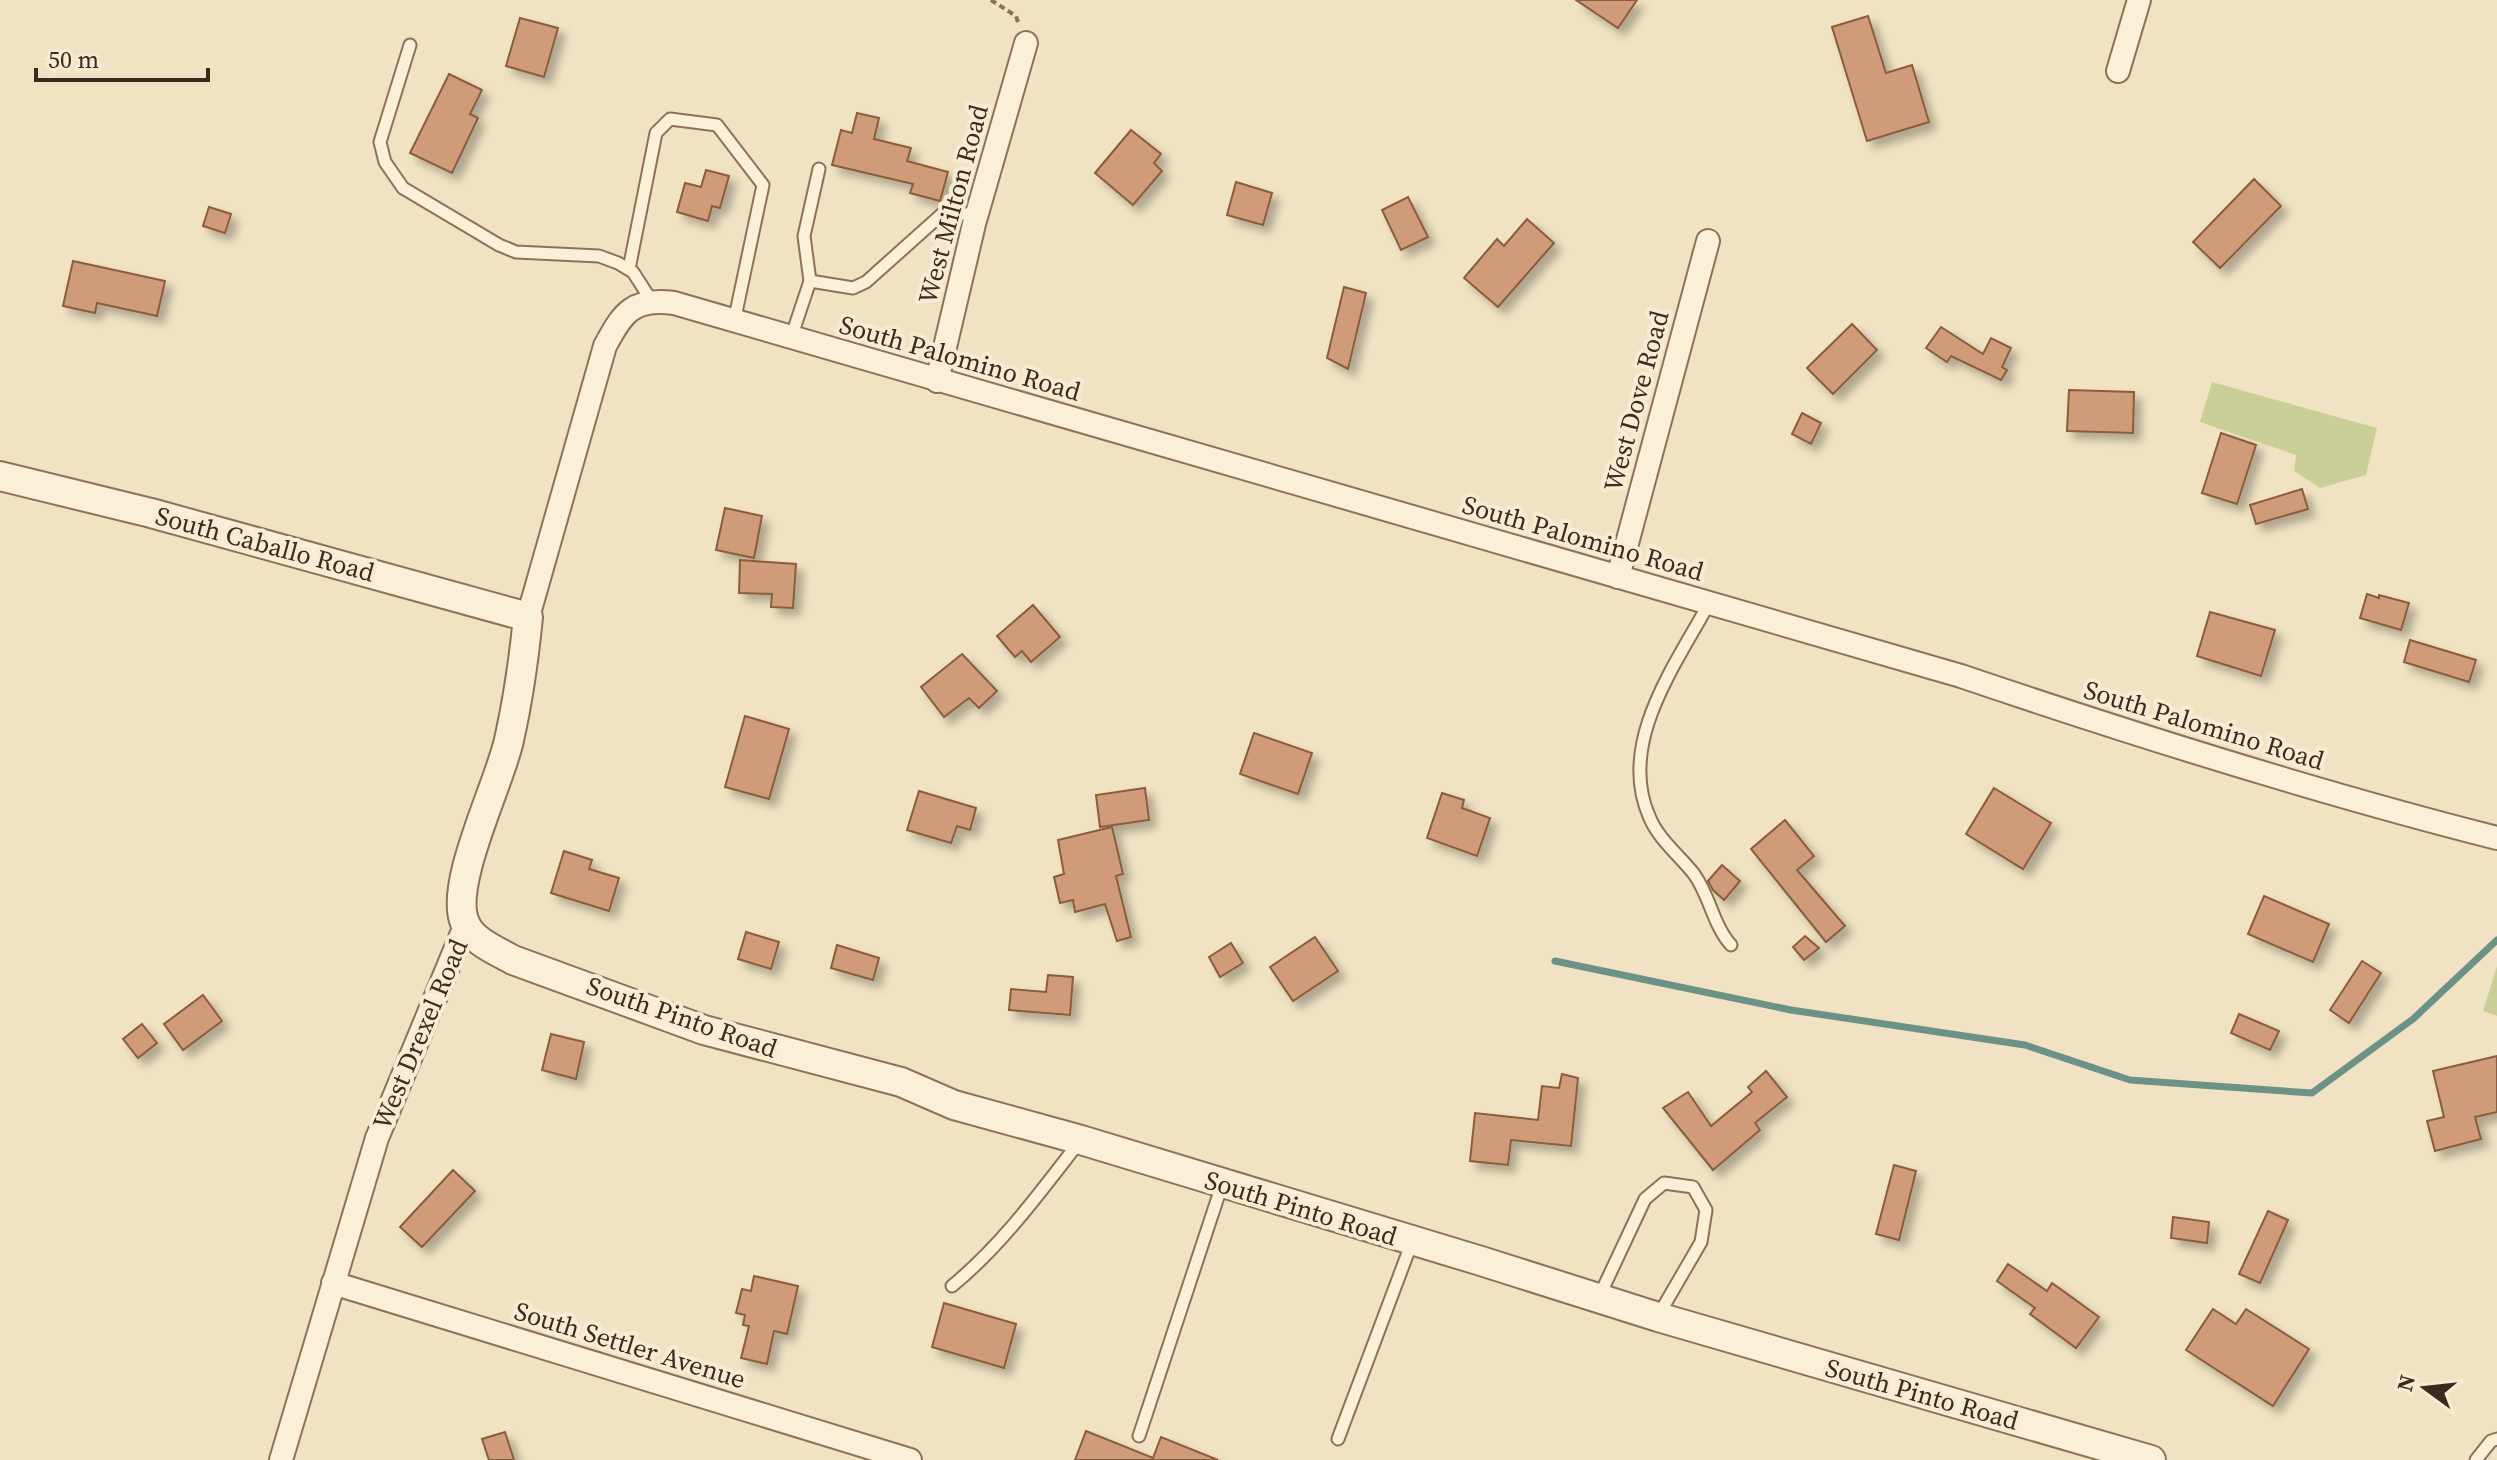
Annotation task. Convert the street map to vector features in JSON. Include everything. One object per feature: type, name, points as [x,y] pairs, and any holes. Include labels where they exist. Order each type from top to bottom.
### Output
[{"type":"street","points":[[2118,71],[2139,0]]},
{"type":"street","name":"West Milton Road","points":[[937,381],[974,224],[1026,43]]},
{"type":"street","name":"West Dove Road","points":[[1618,577],[1708,241]]},
{"type":"street","name":"South Palomino Road","points":[[651,300],[674,303],[1961,676],[2120,730],[2359,803],[2497,838]]},
{"type":"street","name":"West Drexel Road","points":[[281,1460],[377,1138],[465,926],[461,907],[463,880],[509,741],[528,617],[605,346],[618,320],[637,305],[651,300]]},
{"type":"street","name":"South Caballo Road","points":[[0,476],[151,513],[528,617]]},
{"type":"street","name":"South Pinto Road","points":[[465,926],[485,945],[513,960],[550,971],[704,1030],[901,1082],[954,1105],[1081,1140],[1658,1317],[2151,1460]]},
{"type":"street","name":"South Settler Avenue","points":[[333,1283],[910,1460]]},
{"type":"lane","points":[[410,45],[380,142],[385,162],[403,188],[516,252],[599,256],[629,269],[651,300]]},
{"type":"lane","points":[[629,269],[656,133],[670,119],[717,125],[763,185],[734,322]]},
{"type":"lane","points":[[791,338],[810,281],[804,236],[819,169]]},
{"type":"lane","points":[[810,281],[853,288],[866,282],[942,214],[967,214],[974,224]]},
{"type":"lane","points":[[1709,603],[1653,709],[1640,766],[1648,815],[1664,840],[1695,876],[1714,913],[1720,934],[1731,945]]},
{"type":"lane","points":[[952,1286],[978,1265],[1081,1140]]},
{"type":"lane","points":[[1598,1298],[1645,1199],[1664,1183],[1693,1187],[1706,1210],[1701,1242],[1658,1317]]},
{"type":"lane","points":[[1139,1436],[1222,1184]]},
{"type":"lane","points":[[1338,1439],[1412,1241]]},
{"type":"lane","points":[[2476,1460],[2491,1441],[2497,1439]]},
{"type":"path","points":[[991,0],[1016,16],[1026,43]]},
{"type":"green space","points":[[2212,382],[2377,428],[2366,475],[2320,488],[2294,471],[2296,455],[2200,422]]},
{"type":"green space","points":[[2497,966],[2497,1016],[2483,1011]]},
{"type":"building","points":[[1576,0],[1637,0],[1618,28]]},
{"type":"building","points":[[1868,16],[1886,73],[1912,65],[1929,122],[1867,141],[1832,27]]},
{"type":"building","points":[[520,18],[558,28],[544,77],[506,66]]},
{"type":"building","points":[[449,74],[482,90],[470,114],[478,118],[452,173],[410,153]]},
{"type":"building","points":[[857,113],[879,118],[874,139],[911,148],[907,161],[948,172],[940,201],[910,193],[913,184],[832,165],[841,130],[852,133]]},
{"type":"building","points":[[1131,130],[1161,154],[1154,163],[1162,171],[1133,205],[1095,173]]},
{"type":"building","points":[[706,170],[729,176],[720,208],[712,206],[708,221],[677,212],[685,183],[701,187]]},
{"type":"building","points":[[2254,179],[2281,206],[2220,268],[2193,242]]},
{"type":"building","points":[[1236,182],[1272,193],[1263,225],[1227,215]]},
{"type":"building","points":[[1408,197],[1428,237],[1401,250],[1382,210]]},
{"type":"building","points":[[209,207],[231,214],[225,233],[203,226]]},
{"type":"building","points":[[1527,219],[1554,243],[1498,307],[1464,278],[1497,239],[1504,246]]},
{"type":"building","points":[[73,261],[165,281],[157,316],[97,303],[95,313],[63,306]]},
{"type":"building","points":[[1344,287],[1366,293],[1348,369],[1327,358]]},
{"type":"building","points":[[1852,324],[1877,350],[1833,394],[1807,368]]},
{"type":"building","points":[[1941,327],[1983,354],[1991,338],[2011,348],[2002,367],[2007,370],[2001,380],[1951,356],[1947,362],[1926,348]]},
{"type":"building","points":[[2069,390],[2134,392],[2133,433],[2067,431]]},
{"type":"building","points":[[1802,413],[1821,423],[1811,444],[1792,434]]},
{"type":"building","points":[[2221,433],[2256,445],[2237,504],[2202,493]]},
{"type":"building","points":[[2302,489],[2308,509],[2256,524],[2250,505]]},
{"type":"building","points":[[725,508],[762,516],[754,558],[716,550]]},
{"type":"building","points":[[740,560],[796,564],[793,608],[771,607],[772,594],[739,593]]},
{"type":"building","points":[[2367,594],[2409,603],[2401,630],[2360,618]]},
{"type":"building","points":[[1033,605],[1060,637],[1031,662],[1022,651],[1015,657],[997,636]]},
{"type":"building","points":[[2210,612],[2275,630],[2261,676],[2197,656]]},
{"type":"building","points":[[2410,640],[2476,660],[2469,682],[2404,662]]},
{"type":"building","points":[[962,654],[997,691],[979,708],[969,698],[944,717],[921,687]]},
{"type":"building","points":[[745,716],[789,729],[769,799],[725,787]]},
{"type":"building","points":[[1254,733],[1312,753],[1298,794],[1240,774]]},
{"type":"building","points":[[1145,788],[1149,820],[1100,827],[1096,795]]},
{"type":"building","points":[[1994,788],[2051,823],[2023,869],[1966,834]]},
{"type":"building","points":[[919,791],[976,808],[970,830],[957,826],[951,843],[907,830]]},
{"type":"building","points":[[1442,793],[1464,800],[1462,808],[1490,818],[1477,856],[1427,838]]},
{"type":"building","points":[[1785,820],[1814,856],[1797,870],[1845,926],[1826,942],[1751,849]]},
{"type":"building","points":[[1112,827],[1123,874],[1116,876],[1131,937],[1117,941],[1105,904],[1075,912],[1073,900],[1060,903],[1054,877],[1064,874],[1058,840]]},
{"type":"building","points":[[564,851],[592,860],[589,869],[619,878],[609,911],[551,893]]},
{"type":"building","points":[[1722,865],[1740,881],[1724,900],[1708,881]]},
{"type":"building","points":[[2264,896],[2329,924],[2313,962],[2248,934]]},
{"type":"building","points":[[746,932],[779,942],[771,969],[738,959]]},
{"type":"building","points":[[1805,936],[1819,948],[1804,960],[1793,947]]},
{"type":"building","points":[[1315,937],[1338,971],[1293,1001],[1270,967]]},
{"type":"building","points":[[1231,943],[1243,963],[1220,977],[1209,957]]},
{"type":"building","points":[[837,945],[879,958],[873,980],[831,968]]},
{"type":"building","points":[[2362,961],[2381,973],[2349,1023],[2330,1010]]},
{"type":"building","points":[[1048,975],[1073,977],[1070,1015],[1009,1010],[1011,989],[1046,992]]},
{"type":"building","points":[[203,995],[222,1021],[183,1050],[164,1024]]},
{"type":"building","points":[[2239,1014],[2279,1031],[2270,1050],[2231,1033]]},
{"type":"building","points":[[142,1024],[157,1043],[138,1058],[123,1039]]},
{"type":"building","points":[[551,1034],[584,1042],[576,1079],[542,1070]]},
{"type":"building","points":[[2497,1056],[2497,1112],[2475,1117],[2481,1139],[2435,1151],[2427,1121],[2444,1117],[2433,1071]]},
{"type":"building","points":[[1766,1071],[1787,1097],[1755,1123],[1760,1130],[1713,1170],[1663,1108],[1688,1092],[1711,1126],[1752,1092],[1748,1087]]},
{"type":"building","points":[[1562,1074],[1578,1078],[1571,1146],[1511,1140],[1508,1165],[1470,1161],[1475,1113],[1538,1120],[1542,1086],[1559,1088]]},
{"type":"building","points":[[1894,1165],[1916,1171],[1899,1240],[1876,1234]]},
{"type":"building","points":[[453,1170],[475,1191],[422,1247],[400,1227]]},
{"type":"building","points":[[2268,1211],[2288,1220],[2260,1283],[2239,1274]]},
{"type":"building","points":[[2173,1217],[2209,1222],[2207,1243],[2171,1238]]},
{"type":"building","points":[[2008,1264],[2047,1291],[2052,1283],[2099,1317],[2076,1348],[2030,1314],[2035,1308],[1997,1281]]},
{"type":"building","points":[[754,1276],[798,1286],[787,1334],[774,1331],[767,1364],[741,1358],[749,1326],[743,1325],[745,1315],[736,1313],[742,1289],[751,1291]]},
{"type":"building","points":[[944,1303],[1016,1324],[1004,1368],[932,1347]]},
{"type":"building","points":[[2213,1309],[2236,1324],[2246,1309],[2309,1349],[2273,1406],[2186,1350]]},
{"type":"building","points":[[1086,1431],[1153,1458],[1161,1437],[1218,1460],[1075,1460]]},
{"type":"building","points":[[505,1432],[514,1460],[489,1460],[482,1439]]},
{"type":"waterway","points":[[1555,961],[1791,1010],[2025,1045],[2130,1080],[2312,1093],[2413,1019],[2497,940]]}]
